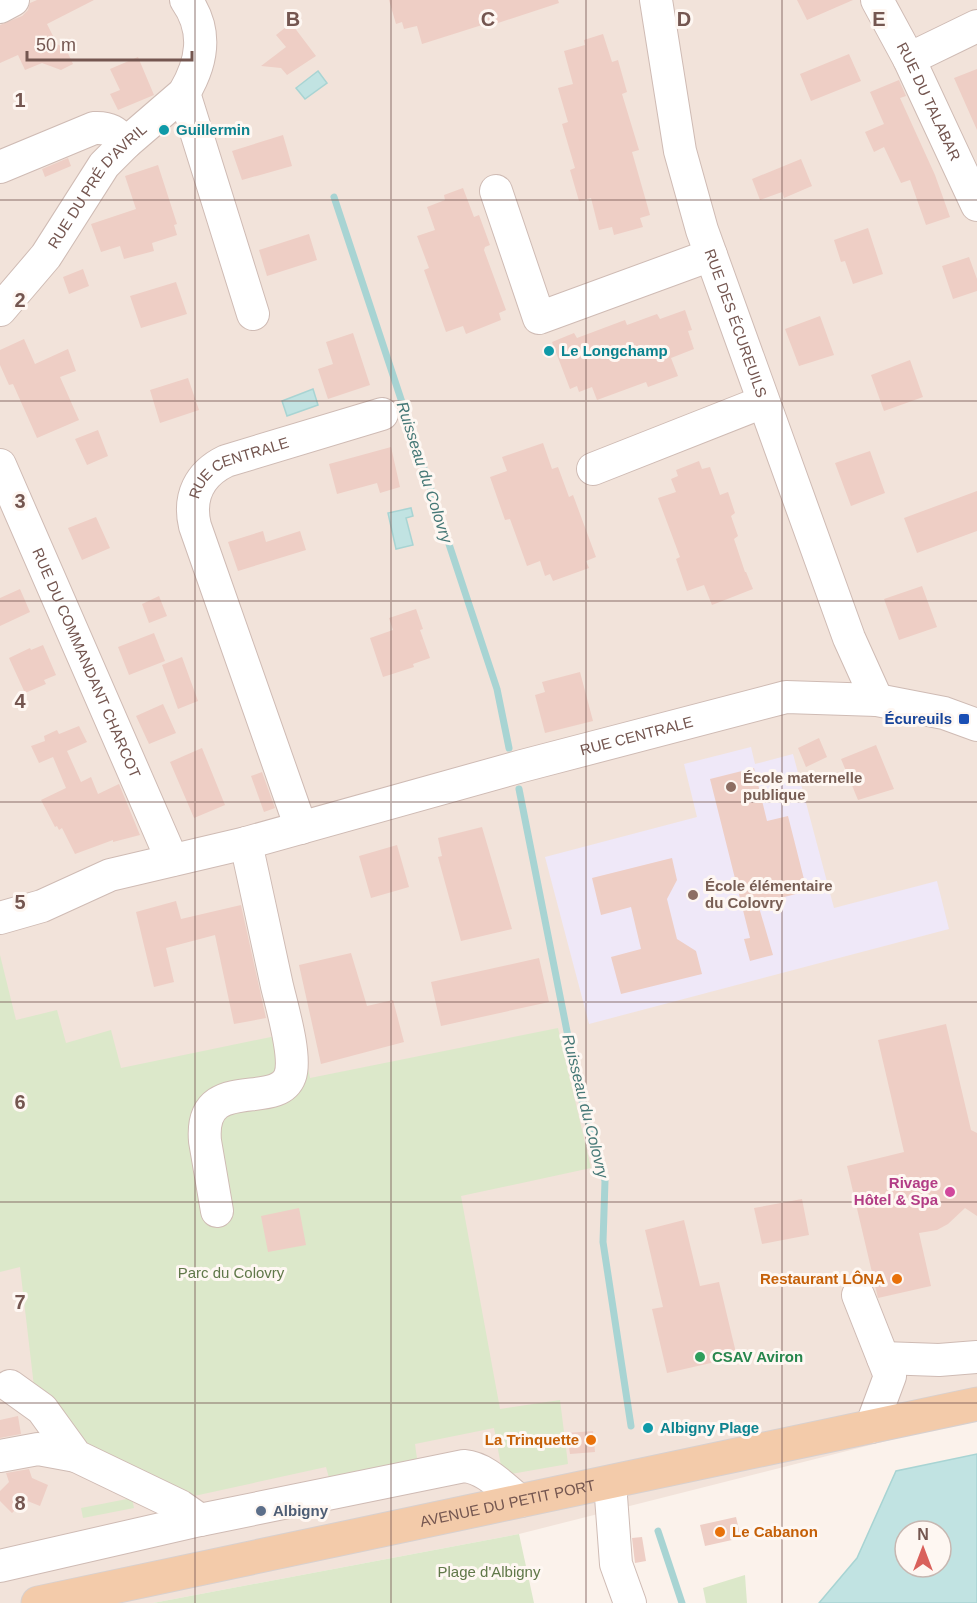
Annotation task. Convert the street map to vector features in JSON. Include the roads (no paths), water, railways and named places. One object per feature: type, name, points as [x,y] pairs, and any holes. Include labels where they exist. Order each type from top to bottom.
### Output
[{"type":"main road","name":"AVENUE DU PETIT PORT","points":[[38,1603],[977,1404]]},
{"type":"street","points":[[0,7],[13,0]]},
{"type":"street","name":"RUE DU PRÉ D'AVRIL","points":[[0,310],[46,256],[104,165],[184,93],[194,75],[201,45],[197,20],[186,0]]},
{"type":"street","name":"RUE DES ÉCUREUILS","points":[[656,0],[680,151],[711,255],[849,638],[866,700]]},
{"type":"street","name":"RUE DU TALABAR","points":[[877,0],[909,59],[977,205]]},
{"type":"street","points":[[909,59],[977,26]]},
{"type":"street","points":[[184,93],[253,314]]},
{"type":"street","points":[[0,168],[94,128],[106,128],[116,133],[126,143]]},
{"type":"street","points":[[496,191],[539,318],[711,255]]},
{"type":"street","points":[[592,469],[763,402]]},
{"type":"street","name":"RUE CENTRALE","points":[[301,828],[195,526],[192,503],[195,491],[201,482],[217,466],[226,461],[382,414]]},
{"type":"street","name":"RUE DU COMMANDANT CHARCOT","points":[[0,465],[172,860]]},
{"type":"street","name":"RUE CENTRALE","points":[[0,918],[42,906],[110,875],[246,843],[522,766],[786,697],[866,700],[944,713],[977,725]]},
{"type":"street","points":[[217,1211],[204,1132],[211,1110],[225,1099],[279,1089],[289,1080],[293,1066],[288,1033],[246,843]]},
{"type":"street","points":[[858,1295],[890,1376],[871,1427]]},
{"type":"street","points":[[883,1358],[939,1360],[977,1357]]},
{"type":"street","points":[[10,1386],[42,1409],[76,1456]]},
{"type":"street","points":[[0,1456],[38,1449],[76,1456],[180,1506],[200,1520]]},
{"type":"street","points":[[0,1566],[200,1520],[464,1466],[476,1467],[519,1501]]},
{"type":"street","points":[[610,1483],[616,1564],[630,1603]]},
{"type":"water","points":[[318,71],[327,83],[305,99],[296,88]]},
{"type":"water","points":[[313,389],[318,405],[287,416],[282,401]]},
{"type":"water","points":[[411,508],[413,516],[406,518],[413,545],[396,549],[388,513]]},
{"type":"water","points":[[977,1454],[977,1603],[819,1603],[857,1558],[896,1471]]},
{"type":"waterway","name":"Ruisseau du Colovry","points":[[334,197],[497,689],[509,748]]},
{"type":"waterway","name":"Ruisseau du Colovry","points":[[519,789],[578,1087],[605,1181],[603,1242],[631,1426]]},
{"type":"waterway","name":"Ruisseau du Colovry","points":[[658,1531],[682,1603]]},
{"type":"place","name":"Guillermin","points":[[164,130]]},
{"type":"place","name":"Le Longchamp","points":[[549,351]]},
{"type":"place","name":"Écureuils","points":[[964,719]]},
{"type":"place","name":"École maternelle publique","points":[[731,787]]},
{"type":"place","name":"École élémentaire du Colovry","points":[[693,895]]},
{"type":"place","name":"Rivage Hôtel & Spa","points":[[950,1192]]},
{"type":"place","name":"Restaurant LÔNA","points":[[897,1279]]},
{"type":"place","name":"CSAV Aviron","points":[[700,1357]]},
{"type":"place","name":"Albigny Plage","points":[[648,1428]]},
{"type":"place","name":"La Trinquette","points":[[591,1440]]},
{"type":"place","name":"Albigny","points":[[261,1511]]},
{"type":"place","name":"Le Cabanon","points":[[720,1532]]},
{"type":"park label","name":"Parc du Colovry","points":[[231,1273]]},
{"type":"park label","name":"Plage d'Albigny","points":[[489,1572]]}]
